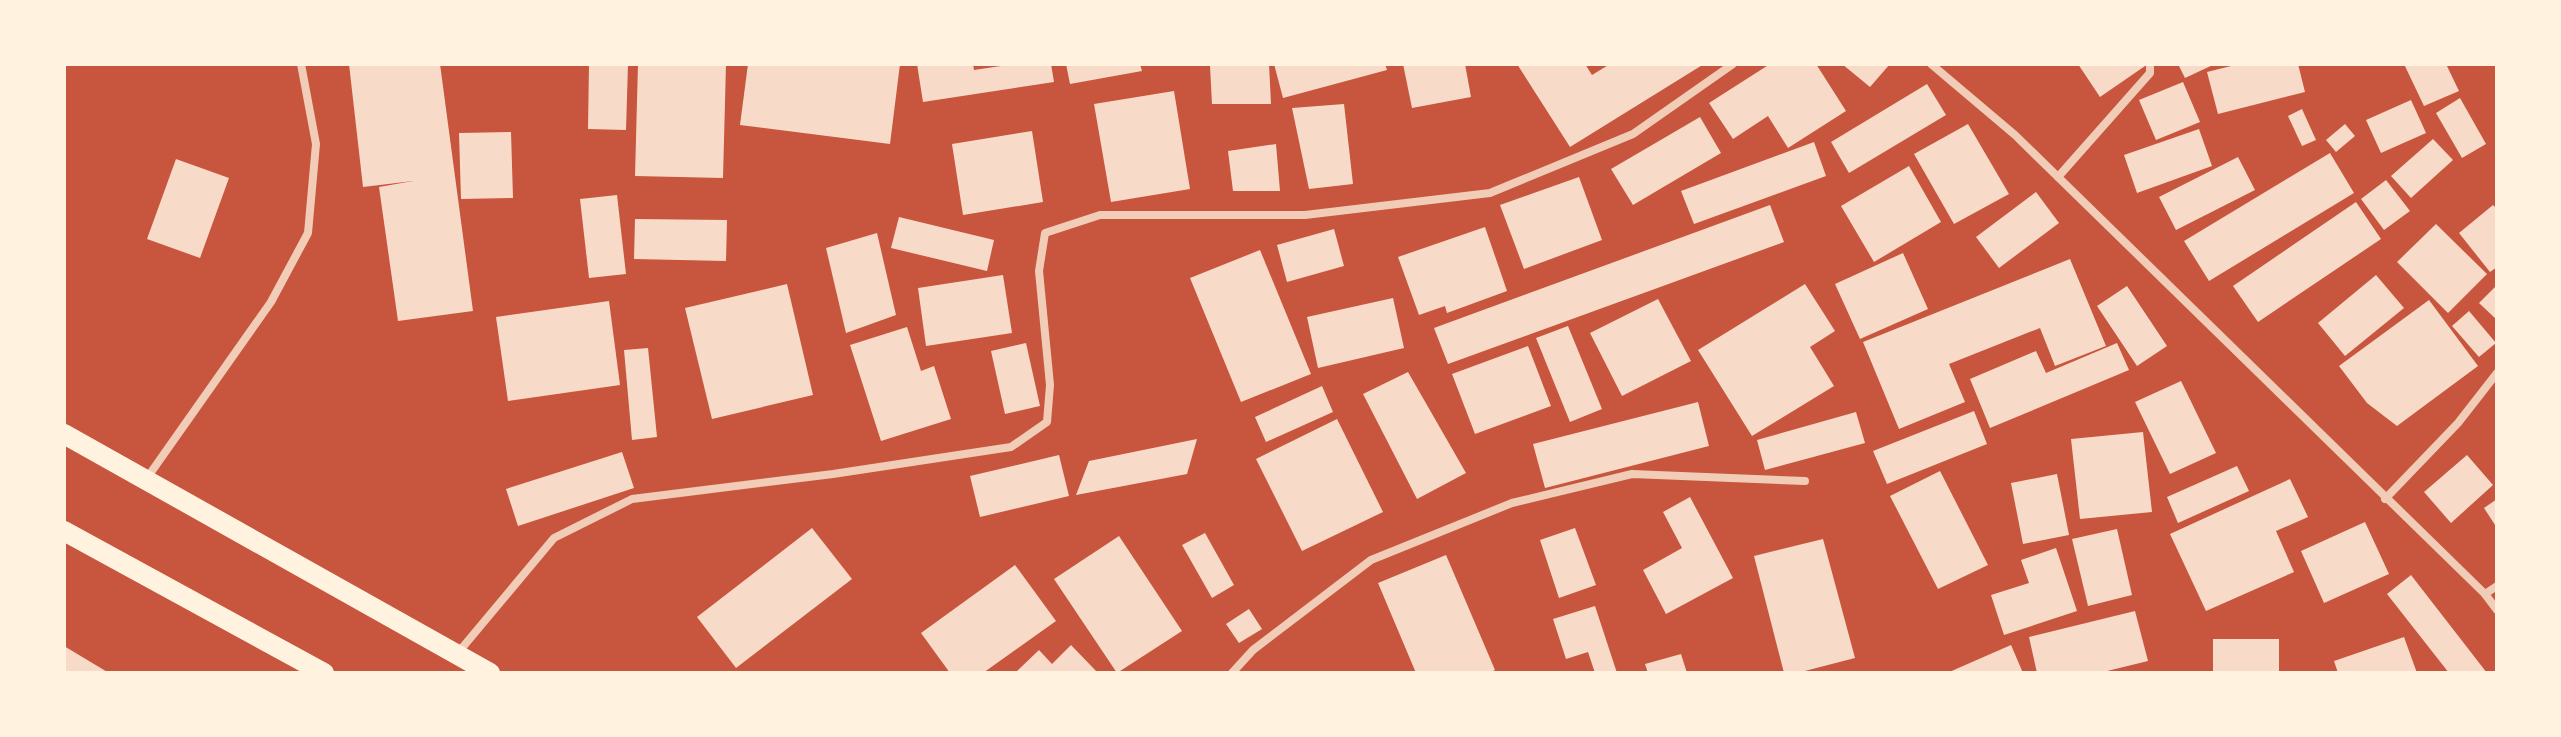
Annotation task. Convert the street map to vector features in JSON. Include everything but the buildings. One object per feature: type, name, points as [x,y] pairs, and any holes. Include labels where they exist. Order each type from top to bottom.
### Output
[{"type":"main road","points":[[64,434],[490,673]]},
{"type":"main road","points":[[64,531],[324,673]]},
{"type":"street","points":[[147,479],[271,302],[308,233],[316,144],[301,64]]},
{"type":"street","points":[[456,655],[554,538],[632,499],[833,474],[1011,447],[1047,422],[1050,385],[1039,271],[1045,233],[1100,215],[1305,215],[1490,193],[1633,134],[1733,64]]},
{"type":"street","points":[[1931,64],[2015,135],[2485,594],[2497,610]]},
{"type":"street","points":[[2058,177],[2150,73],[2150,64]]},
{"type":"street","points":[[2385,499],[2458,423],[2497,373]]},
{"type":"street","points":[[1232,673],[1253,650],[1371,560],[1512,503],[1632,474],[1805,481]]},
{"type":"street","points":[[2485,594],[2497,586]]}]
